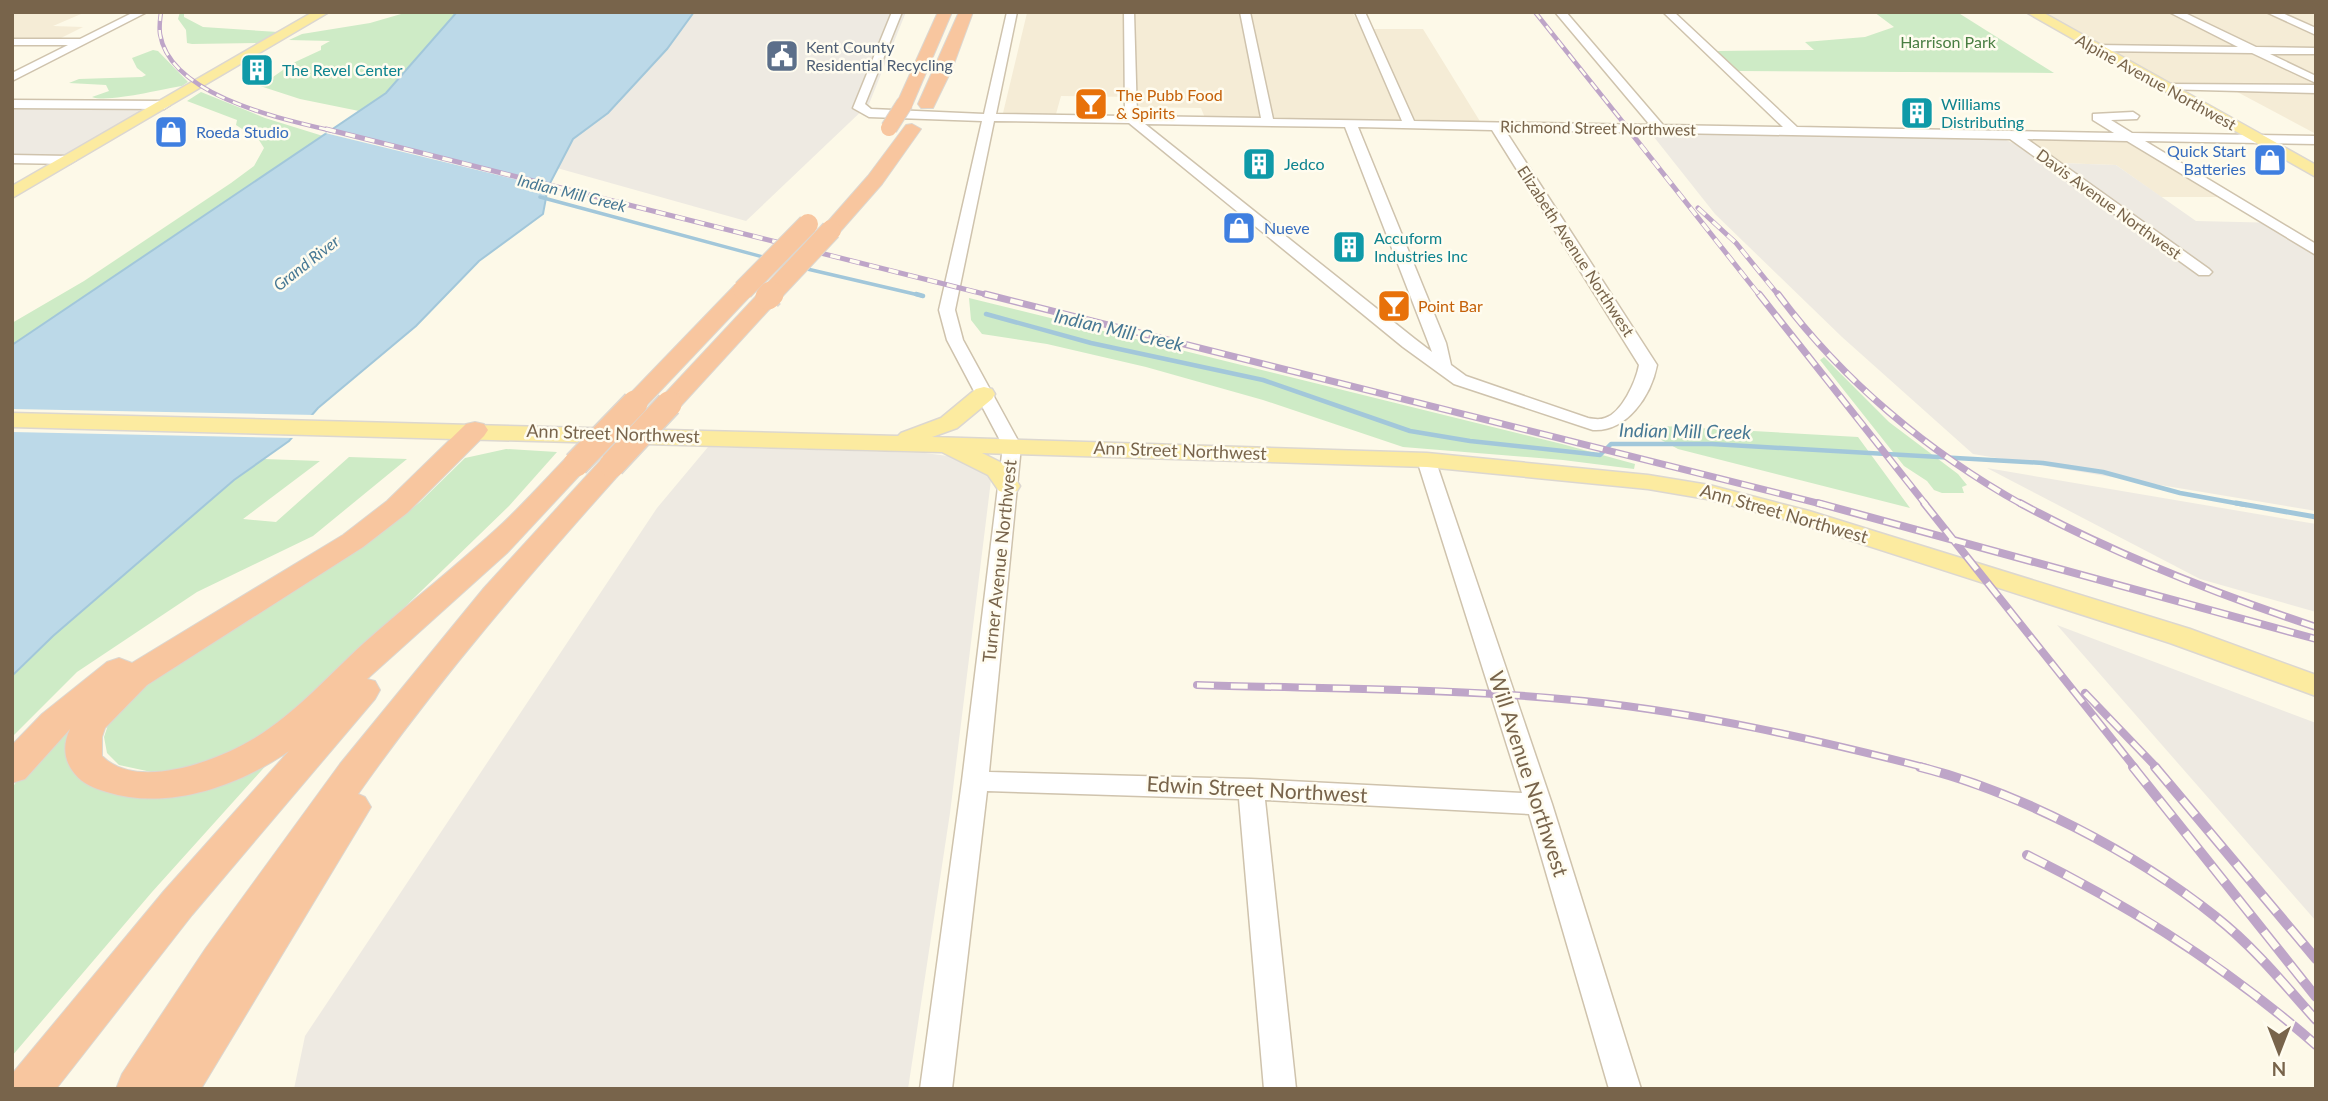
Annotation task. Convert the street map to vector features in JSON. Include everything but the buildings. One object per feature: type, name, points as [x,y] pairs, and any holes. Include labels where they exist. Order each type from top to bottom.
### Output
[{"type":"highway","points":[[867,158],[885,121],[905,103],[945,12]]},
{"type":"highway","points":[[138,1089],[233,943],[319,820],[459,639],[494,596],[612,465],[875,180],[927,104],[966,13]]},
{"type":"highway","points":[[27,1089],[297,762],[511,531],[824,208]]},
{"type":"highway","points":[[464,430],[397,507],[354,541],[135,677],[110,699],[94,719],[84,738],[85,760],[94,771],[106,778],[126,785],[147,786],[198,778],[252,757],[302,723],[370,656],[511,531]]},
{"type":"highway","points":[[12,769],[54,723],[104,681],[139,656],[318,546],[379,504],[464,430]]},
{"type":"highway","points":[[176,1089],[277,923],[459,639]]},
{"type":"main road","points":[[12,193],[323,12]]},
{"type":"main road","name":"Alpine Avenue Northwest","points":[[2032,12],[2316,172]]},
{"type":"main road","points":[[898,442],[949,423],[985,394]]},
{"type":"main road","name":"Ann Street Northwest","points":[[12,420],[898,442],[1427,460],[1648,482],[1748,501],[2180,636],[2316,686]]},
{"type":"main road","points":[[945,444],[996,470],[1008,486]]},
{"type":"street","points":[[12,78],[142,12]]},
{"type":"street","points":[[885,121],[859,108],[859,104],[897,12]]},
{"type":"street","name":"Turner Avenue Northwest","points":[[936,1089],[975,781],[1012,446],[955,340],[947,310],[1013,12]]},
{"type":"street","points":[[1129,12],[1131,120],[1442,367]]},
{"type":"street","points":[[1245,12],[1268,122]]},
{"type":"street","points":[[1360,12],[1410,125]]},
{"type":"street","points":[[1560,12],[1660,129]]},
{"type":"street","points":[[1668,12],[1795,132]]},
{"type":"street","points":[[2174,12],[2316,80]]},
{"type":"street","points":[[2271,12],[2316,32]]},
{"type":"street","points":[[12,42],[83,42]]},
{"type":"street","points":[[2096,48],[2316,51]]},
{"type":"street","points":[[2165,87],[2316,89]]},
{"type":"street","points":[[12,104],[164,105]]},
{"type":"street","points":[[941,116],[973,127],[978,134],[981,158]]},
{"type":"street","name":"Richmond Street Northwest","points":[[885,121],[941,116],[2316,140]]},
{"type":"street","points":[[2133,116],[2097,117],[2316,251]]},
{"type":"street","points":[[1350,124],[1438,343],[1442,367]]},
{"type":"street","name":"Elizabeth Avenue Northwest","points":[[1442,367],[1460,380],[1595,425],[1618,419],[1646,378],[1648,365],[1645,358],[1496,126]]},
{"type":"street","name":"Davis Avenue Northwest","points":[[2015,136],[2204,272]]},
{"type":"street","points":[[12,159],[69,160]]},
{"type":"street","name":"Will Avenue Northwest","points":[[1427,460],[1539,804],[1625,1089]]},
{"type":"street","name":"Edwin Street Northwest","points":[[975,781],[1251,789],[1539,804]]},
{"type":"street","points":[[1251,789],[1280,1089]]},
{"type":"shaded area","points":[[12,12],[78,12],[81,14],[53,26],[83,27],[51,43],[12,43]]},
{"type":"shaded area","points":[[694,12],[906,12],[869,104],[746,221],[557,168],[573,139],[608,113],[667,49]]},
{"type":"shaded area","points":[[1352,12],[1362,29],[1423,29],[1481,123],[1205,118],[1201,108],[1136,107],[1134,97],[1061,96],[1056,114],[1003,113],[1027,13]]},
{"type":"shaded area","points":[[2043,12],[2316,12],[2316,134],[2226,86],[2178,85],[2162,80]]},
{"type":"shaded area","points":[[12,106],[154,107],[65,157],[12,157]]},
{"type":"shaded area","points":[[1650,132],[1999,137],[2059,163],[2116,165],[2196,221],[2282,223],[2316,245],[2316,511],[1973,454],[1842,337],[1715,214]]},
{"type":"shaded area","points":[[2033,139],[2123,140],[2138,143],[2220,197],[2161,197],[2116,165],[2059,163],[2030,142]]},
{"type":"shaded area","points":[[708,447],[925,453],[963,458],[992,472],[950,813],[908,1089],[294,1089],[305,1036],[657,508]]},
{"type":"shaded area","points":[[1987,468],[2316,524],[2316,612],[2200,579]]},
{"type":"shaded area","points":[[2057,625],[2316,723],[2316,921]]},
{"type":"green space","points":[[180,12],[184,12],[184,17],[203,27],[278,32],[258,43],[187,43],[186,30],[178,19]]},
{"type":"green space","points":[[408,12],[458,12],[386,93],[359,111],[300,99],[260,86],[293,63],[321,50],[321,46],[330,41],[289,40],[302,34],[370,23]]},
{"type":"green space","name":"Harrison Park","points":[[1874,12],[1957,12],[2054,73],[1738,71],[1717,51],[1814,50],[1805,42],[1865,37],[1894,27]]},
{"type":"green space","points":[[153,50],[158,51],[188,82],[182,86],[110,98],[92,97],[109,91],[106,85],[69,83],[79,79],[142,77],[146,75],[137,68],[132,58]]},
{"type":"green space","points":[[201,92],[265,118],[323,136],[12,345],[12,323],[84,281],[254,166],[264,148],[259,140],[236,125],[237,120],[187,101]]},
{"type":"green space","points":[[969,298],[1562,444],[1635,464],[1634,469],[1563,460],[1403,447],[1263,400],[1146,367],[1047,344],[982,334],[971,320]]},
{"type":"green space","points":[[1824,357],[1889,422],[1958,474],[1967,485],[1962,487],[1964,493],[1942,493],[1934,490],[1927,481],[1904,466],[1820,360]]},
{"type":"green space","points":[[1646,425],[1858,437],[1910,508],[1678,449],[1643,430]]},
{"type":"green space","points":[[506,449],[557,452],[509,506],[289,719],[217,762],[156,773],[119,765],[107,753],[104,737],[110,719],[124,700],[387,529],[420,502],[465,458]]},
{"type":"green space","points":[[349,457],[407,459],[313,536],[197,592],[77,672],[12,737],[12,677],[53,636],[234,480],[264,459],[320,461],[243,519],[276,522]]},
{"type":"green space","points":[[75,714],[89,784],[270,761],[152,892],[12,1056],[12,788],[25,769]]},
{"type":"water","name":"Grand River","points":[[694,12],[667,49],[608,113],[573,139],[548,187],[543,214],[479,261],[416,326],[318,408],[289,441],[234,480],[53,636],[12,676],[12,345],[386,93],[456,13]]},
{"type":"pier","points":[[330,131],[552,185],[551,188],[325,133]]},
{"type":"pier","points":[[12,409],[316,415],[295,438],[12,432]]},
{"type":"waterway","name":"Indian Mill Creek","points":[[540,197],[767,258]]},
{"type":"waterway","name":"Indian Mill Creek","points":[[803,268],[923,296],[916,294]]},
{"type":"waterway","name":"Indian Mill Creek","points":[[986,314],[1091,343],[1263,380],[1410,431],[1470,441],[1600,455],[1611,444],[1712,444],[2043,463],[2103,472],[2180,493],[2246,505]]},
{"type":"waterway","name":"Indian Mill Creek","points":[[2236,503],[2316,517]]},
{"type":"railway","points":[[161,12],[160,34],[168,55],[184,74],[231,101],[333,131]]},
{"type":"railway","points":[[1535,12],[1630,131]]},
{"type":"railway","points":[[326,129],[992,296]]},
{"type":"railway","points":[[1628,129],[1760,296]]},
{"type":"railway","points":[[1698,208],[1736,243],[1779,296]]},
{"type":"railway","points":[[985,294],[1825,505]]},
{"type":"railway","points":[[1759,294],[1926,505]]},
{"type":"railway","points":[[1778,294],[1830,356],[1889,412],[1954,462],[2023,505]]},
{"type":"railway","points":[[1818,503],[1953,540]]},
{"type":"railway","points":[[1924,503],[1953,540]]},
{"type":"railway","points":[[2020,503],[2165,571],[2316,627]]},
{"type":"railway","points":[[1953,540],[2316,639]]},
{"type":"railway","points":[[1953,540],[2135,768]]},
{"type":"railway","points":[[1197,685],[1439,691],[1584,701],[1670,712],[1756,728],[1927,768]]},
{"type":"railway","points":[[2085,693],[2157,768]]},
{"type":"railway","points":[[1920,767],[1997,792],[2036,809],[2075,827],[2150,870],[2230,929],[2268,966],[2316,1020]]},
{"type":"railway","points":[[2133,767],[2316,997]]},
{"type":"railway","points":[[2155,767],[2316,959]]},
{"type":"railway","points":[[2027,855],[2104,896],[2178,941],[2248,990],[2316,1045]]},
{"type":"place","name":"Kent County Residential Recycling","points":[[782,56]]},
{"type":"place","name":"The Revel Center","points":[[257,70]]},
{"type":"place","name":"The Pubb Food & Spirits","points":[[1091,104]]},
{"type":"place","name":"Williams Distributing","points":[[1917,113]]},
{"type":"place","name":"Roeda Studio","points":[[171,132]]},
{"type":"place","name":"Quick Start Batteries","points":[[2270,160]]},
{"type":"place","name":"Jedco","points":[[1259,164]]},
{"type":"place","name":"Nueve","points":[[1239,228]]},
{"type":"place","name":"Accuform Industries Inc","points":[[1349,247]]},
{"type":"place","name":"Point Bar","points":[[1394,306]]}]
